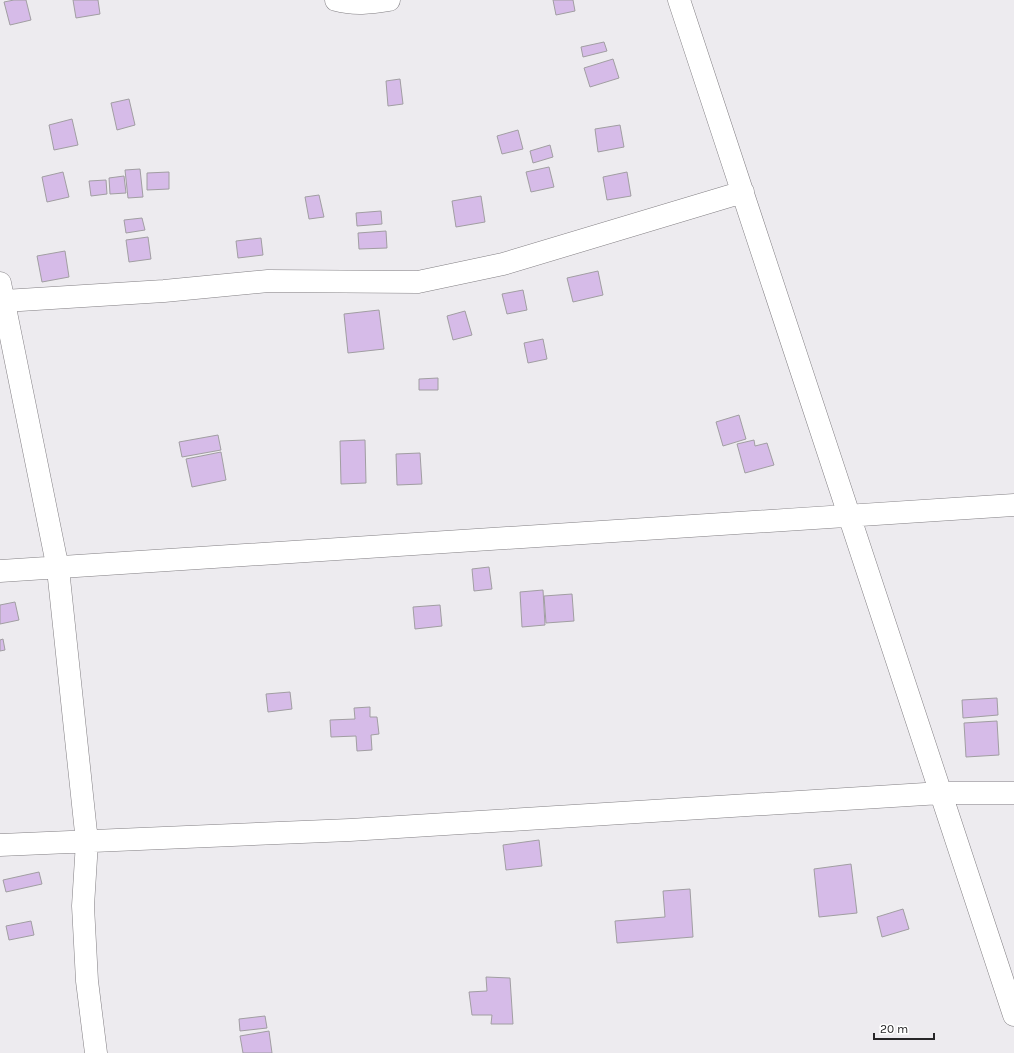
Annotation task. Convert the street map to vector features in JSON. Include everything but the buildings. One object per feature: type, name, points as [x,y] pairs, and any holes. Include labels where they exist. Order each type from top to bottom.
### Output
[{"type":"street","points":[[336,0],[347,3],[361,4],[390,0]]},
{"type":"street","points":[[679,0],[1014,1015]]},
{"type":"street","points":[[96,1053],[87,981],[83,906],[87,842],[58,569],[2,292],[164,292],[268,281],[418,282],[503,264],[743,192]]},
{"type":"street","points":[[0,572],[1014,505]]},
{"type":"street","points":[[0,845],[350,830],[941,792],[1014,793]]}]
